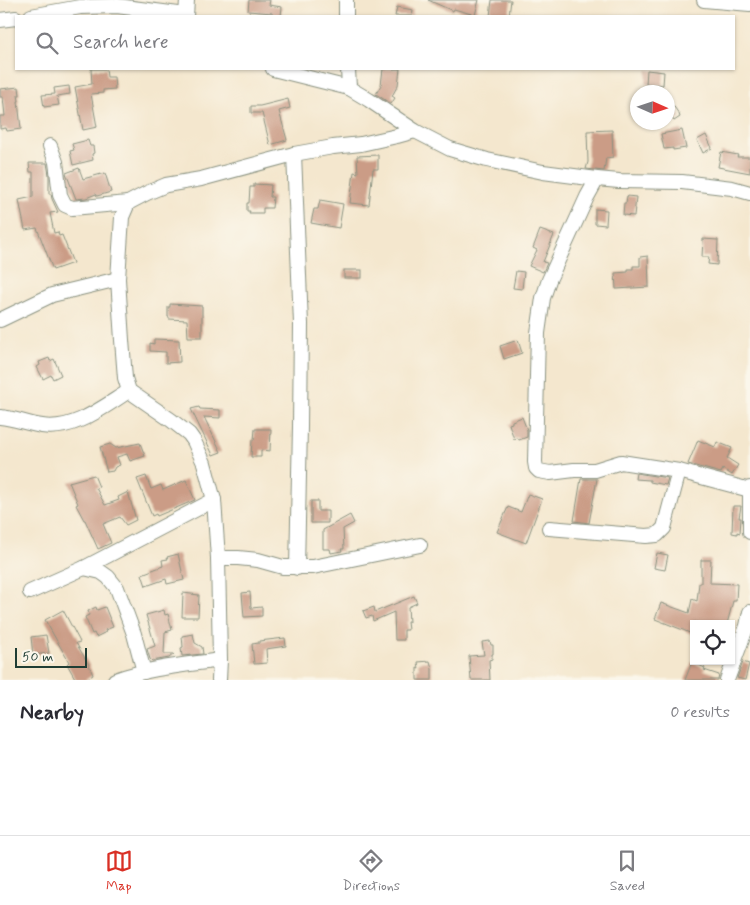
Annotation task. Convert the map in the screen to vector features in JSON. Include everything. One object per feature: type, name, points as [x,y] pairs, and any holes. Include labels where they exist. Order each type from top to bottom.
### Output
[{"type":"street","points":[[36,15],[80,7],[117,6],[186,15],[187,0]]},
{"type":"street","points":[[346,0],[346,15]]},
{"type":"street","points":[[704,0],[750,4]]},
{"type":"street","points":[[0,20],[15,18]]},
{"type":"street","points":[[277,70],[349,88],[415,131],[450,149],[487,160],[543,172],[597,179],[682,182],[732,188],[750,193]]},
{"type":"street","points":[[348,70],[349,88]]},
{"type":"street","points":[[50,146],[56,162],[60,195],[65,205],[72,208],[128,202],[166,186],[201,179],[294,154],[361,144],[415,131]]},
{"type":"street","points":[[294,154],[301,324],[297,568]]},
{"type":"street","points":[[597,179],[549,280],[543,298],[538,333],[536,468],[543,473],[595,470],[621,462],[679,471],[750,489],[750,532]]},
{"type":"street","points":[[128,202],[122,217],[118,278],[125,378],[129,391],[188,434],[194,441],[204,463],[214,500],[218,558],[219,680]]},
{"type":"street","points":[[0,320],[52,295],[118,278]]},
{"type":"street","points":[[0,417],[41,426],[56,427],[68,425],[82,420],[129,391]]},
{"type":"street","points":[[550,528],[646,536],[657,535],[664,528],[679,471]]},
{"type":"street","points":[[30,592],[84,568],[214,500]]},
{"type":"street","points":[[218,558],[258,560],[283,567],[313,567],[420,545]]},
{"type":"street","points":[[84,568],[101,572],[117,588],[134,634],[144,672]]},
{"type":"street","points":[[731,679],[750,612]]},
{"type":"street","points":[[114,680],[144,672],[220,660]]},
{"type":"building","points":[[249,0],[270,0],[269,5],[282,7],[281,15],[248,11]]},
{"type":"building","points":[[428,0],[479,0],[475,15],[454,9],[453,11]]},
{"type":"building","points":[[492,0],[511,0],[509,15],[490,15]]},
{"type":"building","points":[[397,7],[413,10],[412,15],[395,15]]},
{"type":"building","points":[[91,70],[106,70],[107,77],[114,77],[115,89],[91,94],[97,127],[83,130],[75,87],[92,84]]},
{"type":"building","points":[[383,70],[400,70],[398,85],[392,96],[395,98],[391,104],[376,94],[381,85]]},
{"type":"building","points":[[647,70],[664,72],[663,85],[646,84]]},
{"type":"building","points":[[69,86],[70,94],[57,96],[59,105],[44,107],[42,95],[55,94],[54,88]]},
{"type":"building","points":[[19,87],[20,95],[18,95],[18,101],[21,129],[7,131],[6,128],[0,129],[0,116],[5,116],[0,89]]},
{"type":"building","points":[[288,99],[290,108],[279,111],[287,140],[270,145],[262,113],[251,113],[251,106],[260,106]]},
{"type":"building","points":[[675,108],[679,114],[680,117],[675,120]]},
{"type":"building","points":[[612,130],[613,157],[606,158],[604,171],[586,169],[588,162],[587,131]]},
{"type":"building","points":[[682,130],[686,148],[664,149],[661,134]]},
{"type":"building","points":[[706,135],[712,148],[703,153],[697,140]]},
{"type":"building","points":[[88,140],[90,146],[93,146],[93,160],[73,165],[70,151],[74,150],[72,144]]},
{"type":"building","points":[[721,152],[738,155],[737,157],[750,157],[750,173],[718,167]]},
{"type":"building","points":[[378,155],[378,169],[373,169],[369,205],[350,203],[354,172],[358,173],[357,156]]},
{"type":"building","points":[[29,163],[47,163],[49,194],[51,194],[58,212],[50,213],[54,233],[58,232],[59,236],[62,235],[73,263],[53,270],[37,228],[25,230],[19,200],[33,197],[33,172],[30,172]]},
{"type":"building","points":[[79,168],[83,179],[105,173],[111,192],[76,199],[66,173]]},
{"type":"building","points":[[254,184],[271,185],[270,197],[273,197],[272,208],[263,208],[263,213],[249,213],[250,211],[247,211],[250,187],[254,187]]},
{"type":"building","points":[[627,196],[636,197],[634,216],[623,215]]},
{"type":"building","points":[[320,200],[343,204],[339,228],[311,223],[314,209],[318,209]]},
{"type":"building","points":[[595,209],[607,210],[606,225],[595,224]]},
{"type":"building","points":[[540,230],[554,235],[543,262],[547,263],[543,272],[529,266],[537,250],[533,248]]},
{"type":"building","points":[[703,239],[718,240],[717,265],[708,264],[709,257],[702,257]]},
{"type":"building","points":[[648,256],[649,287],[616,289],[615,273],[628,272],[628,269],[633,269],[633,266],[640,266],[640,257]]},
{"type":"building","points":[[344,270],[362,270],[362,278],[344,278]]},
{"type":"building","points":[[516,271],[524,272],[522,289],[513,288]]},
{"type":"building","points":[[170,304],[202,306],[202,337],[188,337],[187,320],[169,319],[168,307],[170,307]]},
{"type":"building","points":[[154,339],[179,340],[180,362],[166,363],[166,352],[150,351],[150,343],[154,344]]},
{"type":"building","points":[[518,340],[522,353],[504,359],[500,346]]},
{"type":"building","points":[[49,358],[50,361],[54,359],[61,375],[53,379],[51,375],[43,379],[37,367],[40,365],[39,362]]},
{"type":"building","points":[[199,407],[200,409],[220,410],[220,418],[204,417],[221,452],[213,455],[191,409]]},
{"type":"building","points":[[522,417],[527,430],[527,437],[519,440],[518,438],[514,439],[509,424]]},
{"type":"building","points":[[255,429],[271,429],[270,451],[261,450],[261,457],[251,457]]},
{"type":"building","points":[[698,440],[715,447],[717,442],[732,448],[727,458],[738,465],[732,475],[723,469],[721,473],[688,464]]},
{"type":"building","points":[[140,443],[145,456],[130,461],[127,454],[117,457],[120,465],[115,467],[113,471],[107,472],[100,447],[110,444],[116,448]]},
{"type":"building","points":[[636,473],[668,478],[666,485],[650,482],[650,480],[635,479]]},
{"type":"building","points":[[94,475],[99,487],[96,488],[105,505],[119,500],[118,497],[128,492],[136,520],[126,525],[120,517],[103,524],[111,543],[98,549],[76,505],[78,504],[69,482]]},
{"type":"building","points":[[146,476],[151,489],[161,485],[163,490],[186,480],[195,500],[157,516],[156,514],[152,516],[137,479]]},
{"type":"building","points":[[581,479],[597,479],[589,523],[574,521]]},
{"type":"building","points":[[528,494],[542,499],[526,543],[497,532],[508,507],[521,512]]},
{"type":"building","points":[[311,501],[318,501],[318,511],[328,511],[328,523],[311,523]]},
{"type":"building","points":[[733,506],[741,506],[739,518],[741,518],[740,533],[737,532],[737,534],[732,533]]},
{"type":"building","points":[[350,515],[354,523],[343,529],[344,549],[331,553],[330,549],[323,549],[323,530]]},
{"type":"building","points":[[657,553],[668,555],[665,570],[654,568]]},
{"type":"building","points":[[178,554],[184,580],[167,584],[166,579],[146,586],[142,574],[163,566],[162,560]]},
{"type":"building","points":[[701,560],[711,560],[710,583],[737,584],[736,601],[733,601],[728,620],[690,620],[690,633],[655,619],[661,603],[689,613],[692,599],[697,601],[699,583],[701,583]]},
{"type":"building","points":[[250,592],[251,608],[262,607],[262,616],[244,617],[242,593]]},
{"type":"building","points":[[183,593],[199,595],[198,617],[182,617]]},
{"type":"building","points":[[414,596],[417,603],[408,607],[409,622],[407,622],[408,630],[404,630],[404,640],[395,640],[394,612],[373,621],[372,616],[366,618],[363,611],[374,607],[375,612]]},
{"type":"building","points":[[96,607],[97,610],[105,607],[113,627],[96,637],[94,633],[92,634],[85,617],[89,615],[88,611]]},
{"type":"building","points":[[63,610],[80,642],[76,643],[93,675],[85,680],[76,680],[67,664],[69,662],[45,620]]},
{"type":"building","points":[[164,610],[165,615],[168,614],[172,630],[165,632],[164,654],[174,654],[169,658],[152,661],[147,649],[155,646],[146,615]]},
{"type":"building","points":[[193,634],[195,643],[202,647],[203,654],[182,656],[182,636]]},
{"type":"building","points":[[46,635],[49,653],[33,655],[31,637]]},
{"type":"building","points":[[285,638],[286,646],[266,649],[267,663],[254,664],[252,644],[259,643],[259,641]]},
{"type":"building","points":[[490,641],[491,645],[493,645],[493,654],[492,659],[489,660],[490,680],[471,680],[469,656],[484,655],[482,642]]},
{"type":"building","points":[[430,661],[432,680],[417,680],[418,662]]},
{"type":"building","points":[[743,662],[749,664],[745,680],[737,678]]},
{"type":"building","points":[[691,665],[698,665],[705,668],[704,670],[719,675],[718,680],[685,680]]}]
